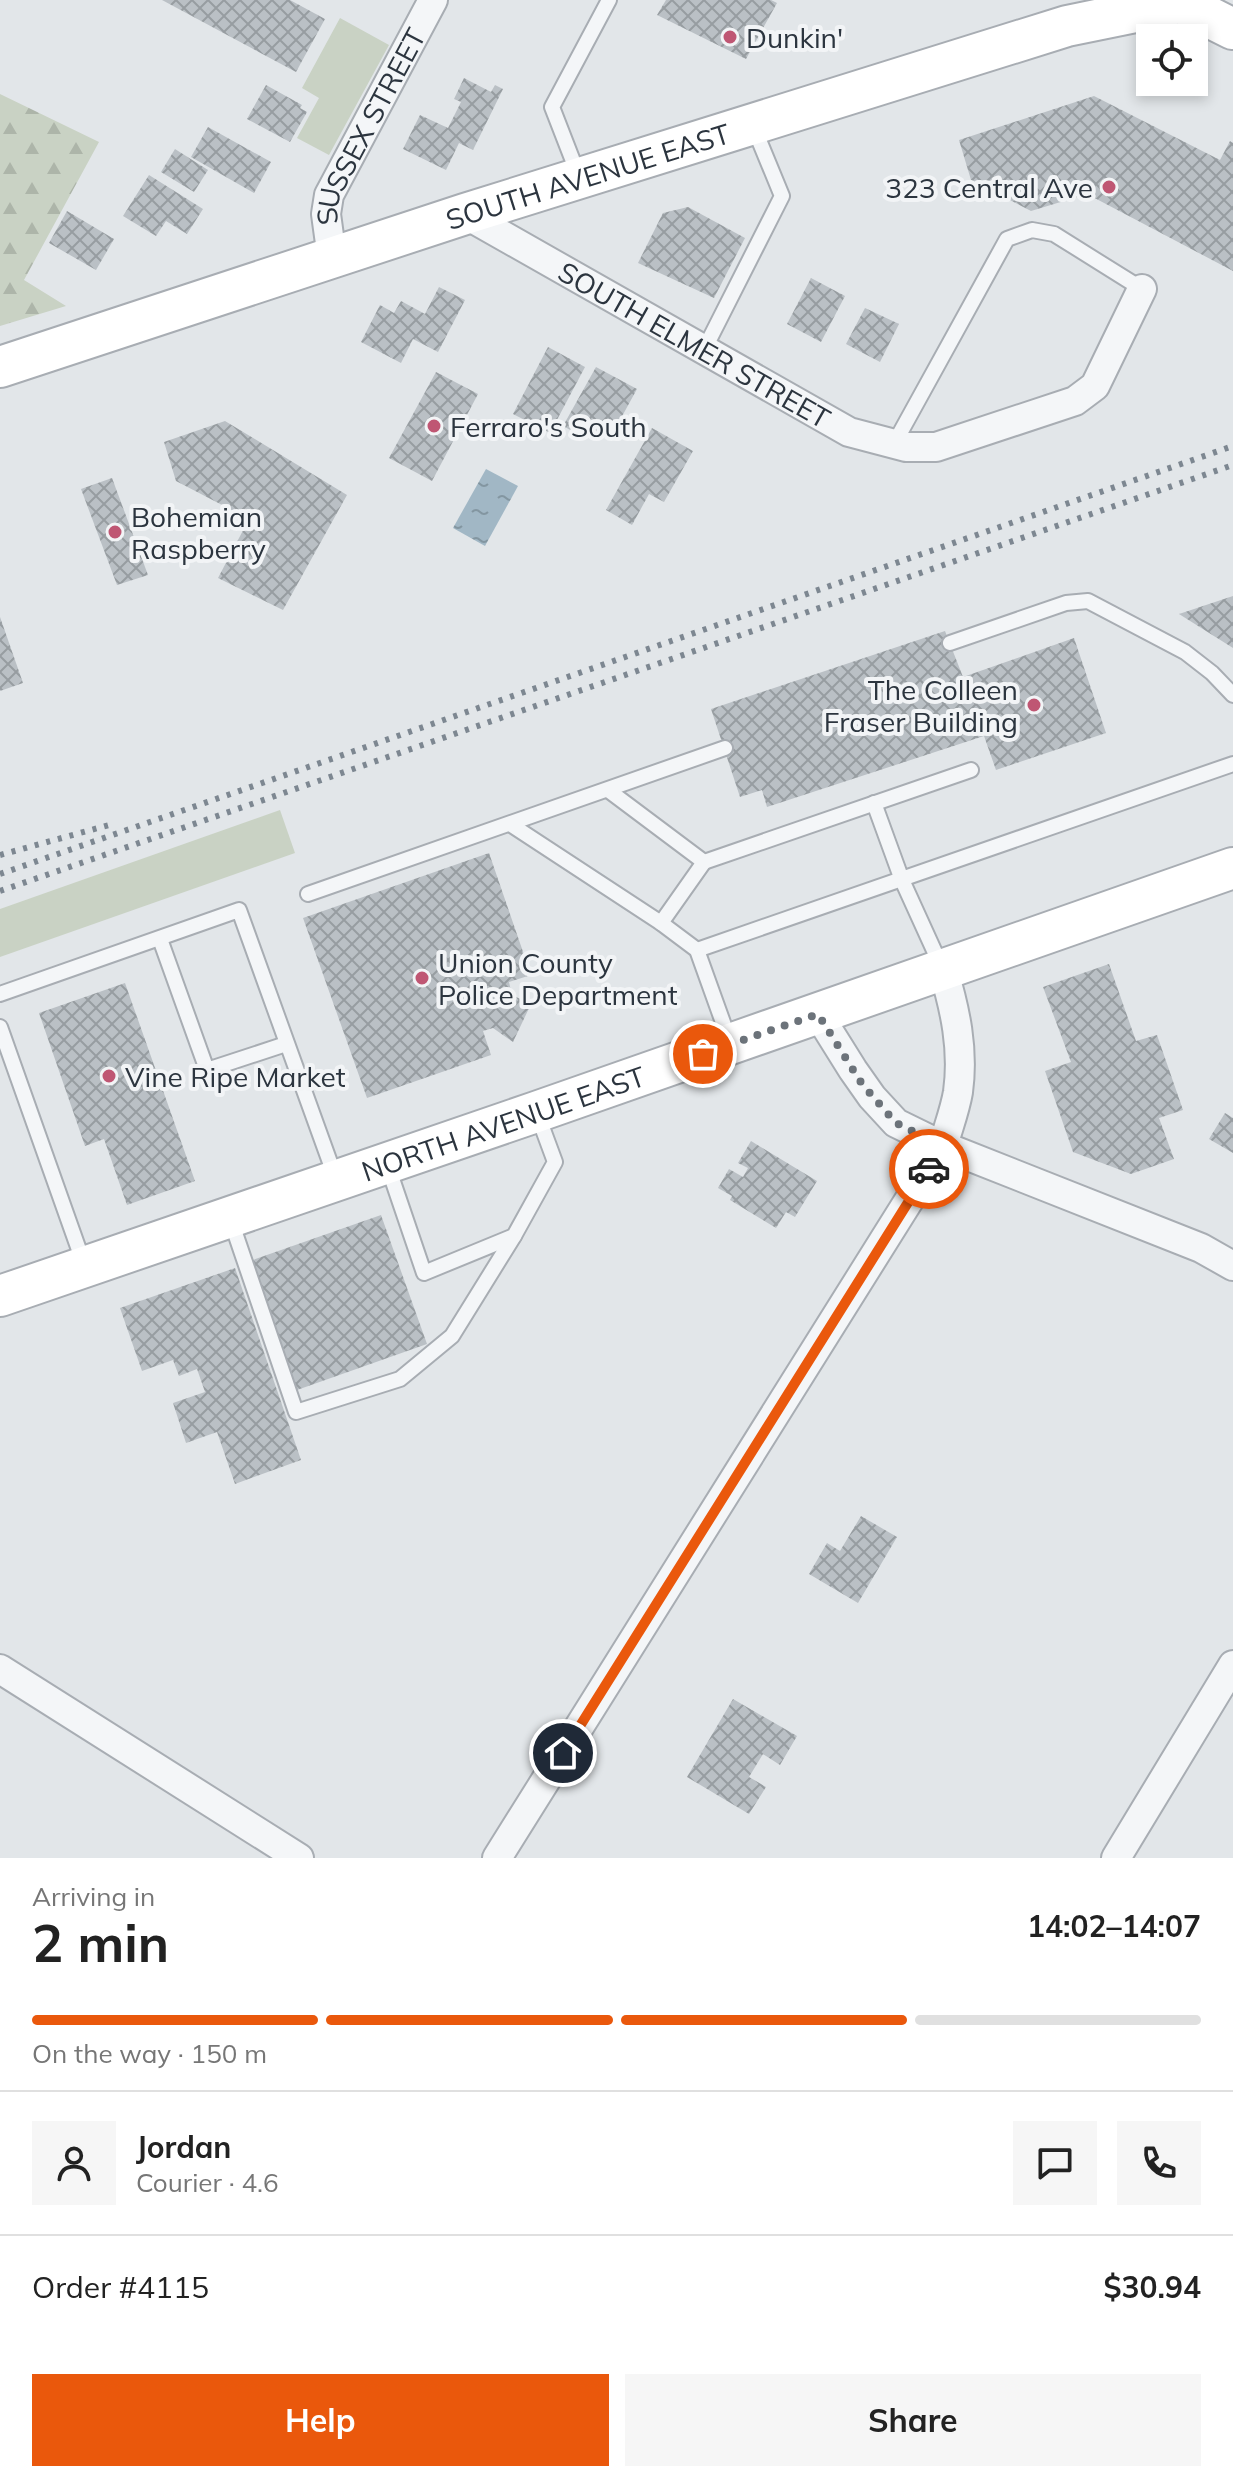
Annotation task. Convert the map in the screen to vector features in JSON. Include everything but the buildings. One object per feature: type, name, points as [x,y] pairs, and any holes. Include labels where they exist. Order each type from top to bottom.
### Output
[{"type":"main road","name":"SOUTH AVENUE EAST","points":[[0,367],[465,214],[1067,26],[1179,1]]},
{"type":"main road","points":[[1179,1],[1233,29]]},
{"type":"main road","name":"NORTH AVENUE EAST","points":[[0,1296],[1233,868]]},
{"type":"street","name":"SUSSEX STREET","points":[[332,258],[326,214],[329,195],[433,0]]},
{"type":"street","name":"SOUTH ELMER STREET","points":[[465,214],[849,432],[894,444],[936,447],[1075,401],[1095,386],[1142,289]]},
{"type":"street","points":[[497,1858],[943,1146],[958,1093],[960,1053],[955,1009],[943,969]]},
{"type":"street","points":[[818,1014],[865,1088],[896,1123],[943,1146],[1230,1258]]},
{"type":"street","points":[[1116,1858],[1233,1665]]},
{"type":"street","points":[[0,1669],[299,1858]]},
{"type":"lane","points":[[580,178],[552,107],[609,0]]},
{"type":"lane","points":[[704,350],[782,196],[752,124]]},
{"type":"lane","points":[[894,444],[1007,239],[1032,230],[1054,234],[1142,289]]},
{"type":"lane","points":[[950,643],[1066,603],[1088,601],[1185,652],[1233,695]]},
{"type":"lane","points":[[308,894],[725,748]]},
{"type":"lane","points":[[697,950],[1233,764]]},
{"type":"lane","points":[[661,923],[704,862],[971,770]]},
{"type":"lane","points":[[608,790],[704,862]]},
{"type":"lane","points":[[874,803],[902,880],[943,969]]},
{"type":"lane","points":[[510,824],[697,950],[731,1044]]},
{"type":"lane","points":[[0,994],[239,910],[337,1180]]},
{"type":"lane","points":[[160,939],[207,1070],[286,1044]]},
{"type":"lane","points":[[0,1027],[85,1267]]},
{"type":"lane","points":[[229,1217],[296,1412],[400,1379],[452,1336],[514,1236],[555,1162],[536,1112]]},
{"type":"lane","points":[[387,1164],[424,1273],[514,1236]]},
{"type":"green space","points":[[340,18],[389,45],[329,155],[297,138],[319,98],[302,88]]},
{"type":"green space","points":[[0,94],[99,142],[24,280],[66,306],[0,326]]},
{"type":"green space","points":[[280,810],[295,853],[0,957],[0,909]]},
{"type":"water","points":[[486,469],[518,486],[485,546],[453,528]]},
{"type":"railway","points":[[0,874],[1233,446]]},
{"type":"railway","points":[[0,891],[1233,465]]},
{"type":"railway","points":[[0,855],[109,825]]},
{"type":"way so far","points":[[703,1054],[818,1014],[862,1084],[896,1123],[943,1146],[929,1169]]},
{"type":"place","name":"Dunkin'","points":[[730,37]]},
{"type":"place","name":"323 Central Ave","points":[[1109,187]]},
{"type":"place","name":"Ferraro's South","points":[[434,426]]},
{"type":"place","name":"Bohemian Raspberry","points":[[115,532]]},
{"type":"place","name":"The Colleen Fraser Building","points":[[1034,705]]},
{"type":"place","name":"Union County Police Department","points":[[422,978]]},
{"type":"place","name":"Vine Ripe Market","points":[[109,1076]]},
{"type":"route","points":[[563,1753],[929,1169]]}]
